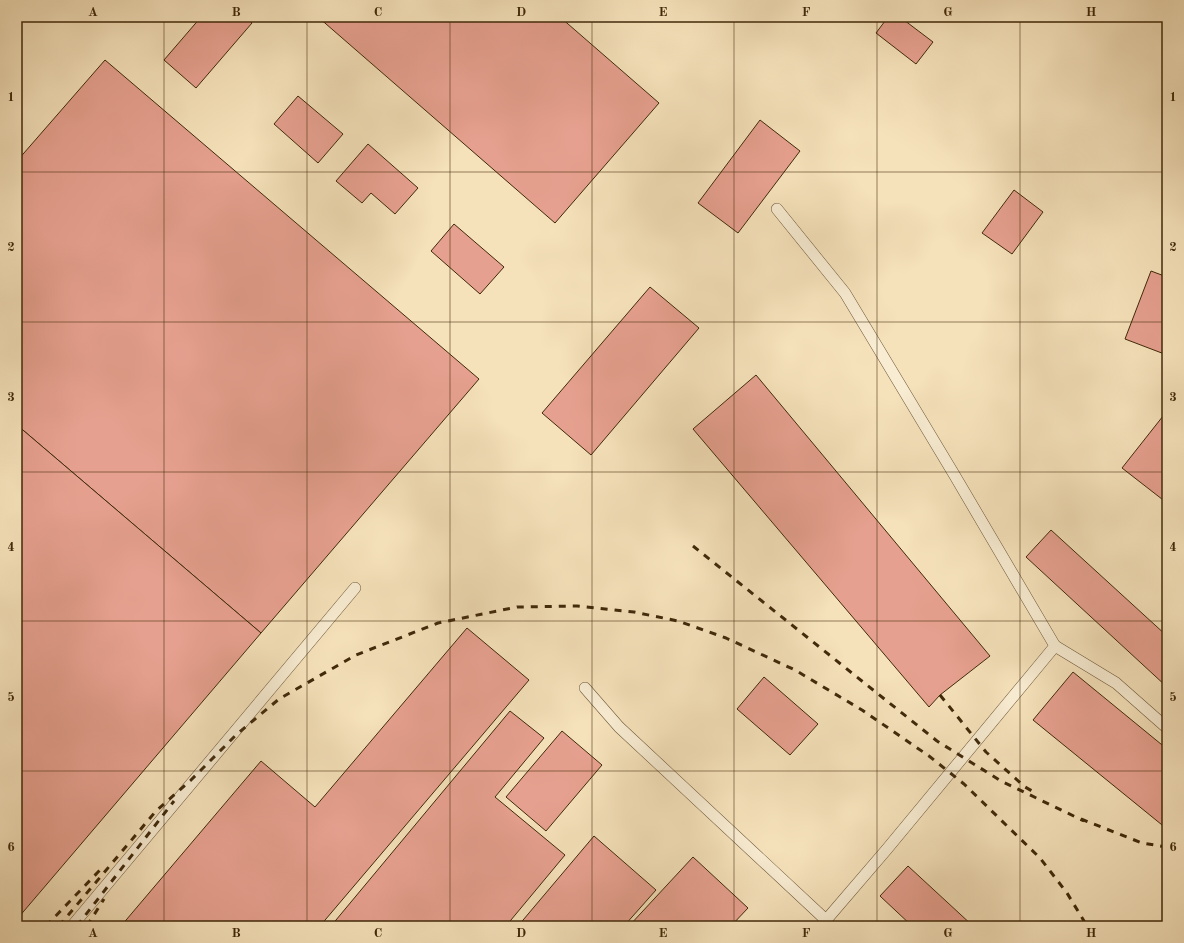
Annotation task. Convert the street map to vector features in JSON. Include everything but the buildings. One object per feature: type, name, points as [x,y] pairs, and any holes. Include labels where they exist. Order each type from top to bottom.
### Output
[{"type":"lane","points":[[777,209],[846,293],[1055,646],[1116,683],[1167,728]]},
{"type":"lane","points":[[72,926],[355,588]]},
{"type":"lane","points":[[585,688],[619,728],[824,923],[1055,646]]},
{"type":"railway","points":[[693,546],[937,741],[1001,781],[1084,821]]},
{"type":"railway","points":[[59,926],[156,811],[191,780],[236,735],[279,699],[356,655],[438,623],[517,607],[577,606],[634,612],[678,621],[726,638],[795,670],[862,710],[929,756],[964,784],[1040,858],[1067,893],[1087,926]]},
{"type":"railway","points":[[940,695],[986,752],[1025,787],[1032,791]]},
{"type":"railway","points":[[77,926],[174,801]]},
{"type":"railway","points":[[1081,819],[1142,843],[1167,847]]},
{"type":"railway","points":[[46,926],[100,870]]},
{"type":"railway","points":[[87,926],[104,899]]}]
